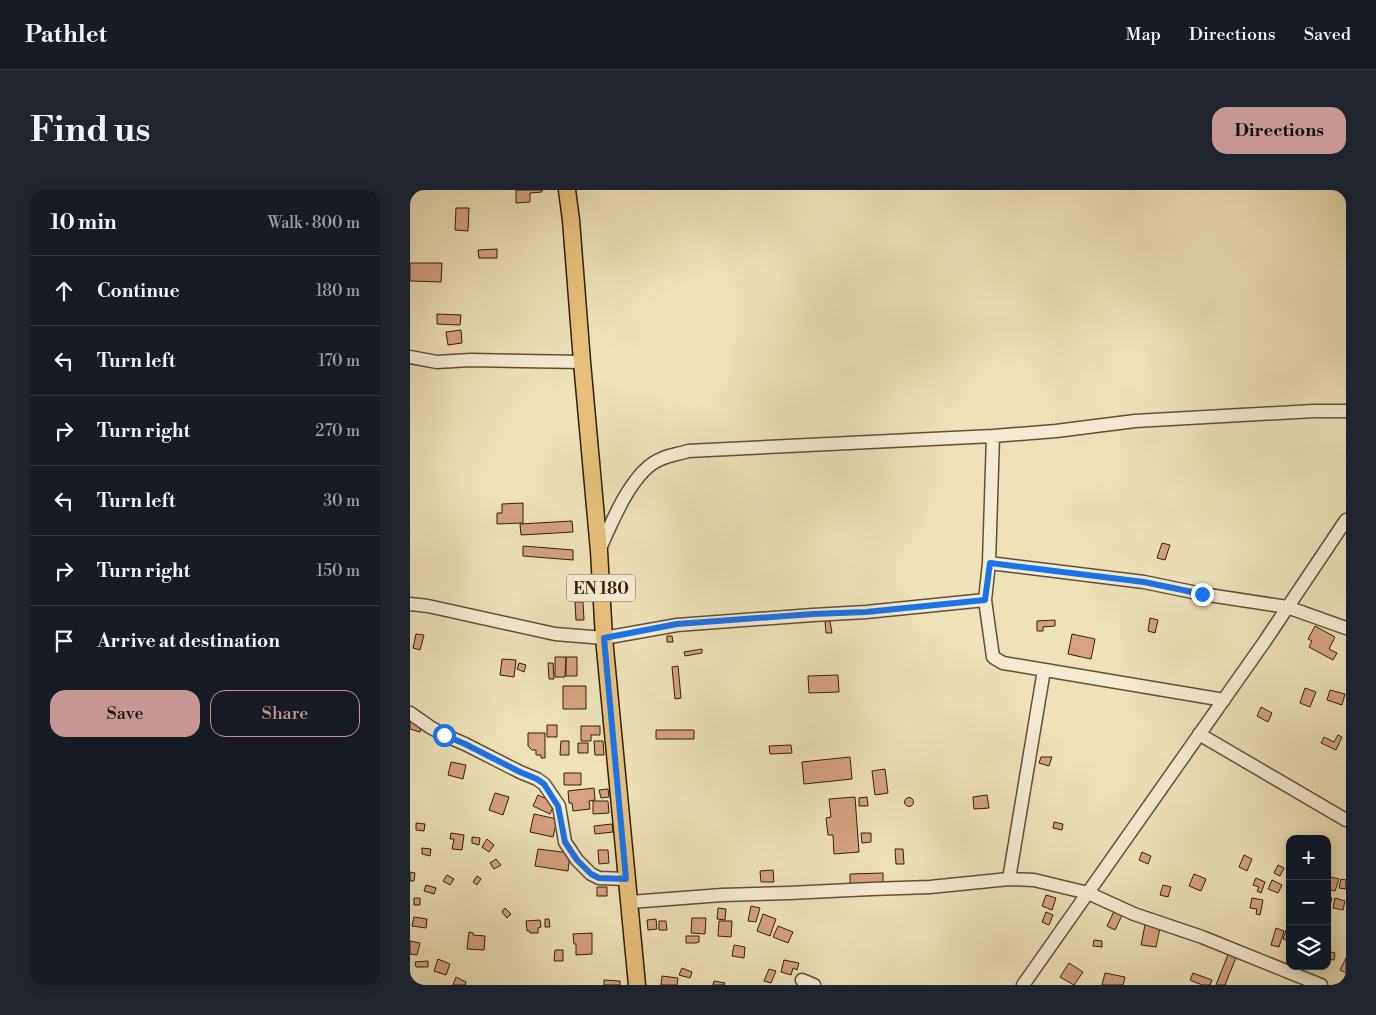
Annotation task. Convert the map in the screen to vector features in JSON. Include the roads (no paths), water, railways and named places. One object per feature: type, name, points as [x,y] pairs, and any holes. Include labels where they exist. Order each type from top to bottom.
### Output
[{"type":"main road","name":"EN 180","points":[[568,190],[599,551],[604,638],[637,985]]},
{"type":"street","points":[[410,357],[437,362],[470,360],[582,362]]},
{"type":"street","points":[[599,551],[622,500],[647,468],[660,459],[688,452],[993,436],[1056,431],[1135,421],[1314,411],[1346,411]]},
{"type":"street","points":[[993,436],[990,563],[985,600],[993,657],[1002,663],[1224,700]]},
{"type":"street","points":[[1022,985],[1224,700],[1287,607],[1342,535],[1346,520]]},
{"type":"street","points":[[990,563],[1144,582],[1202,594],[1287,607],[1314,615],[1346,628]]},
{"type":"street","points":[[410,604],[428,606],[555,634],[604,638],[677,624],[876,611],[985,600]]},
{"type":"street","points":[[1009,879],[1044,670]]},
{"type":"street","points":[[410,714],[444,735],[544,784],[558,806],[565,842],[577,860],[591,874],[599,878],[626,879]]},
{"type":"street","points":[[1199,734],[1346,820]]},
{"type":"street","points":[[630,902],[722,895],[930,887],[1009,879],[1034,880],[1088,893],[1134,914],[1202,937],[1321,985]]}]
